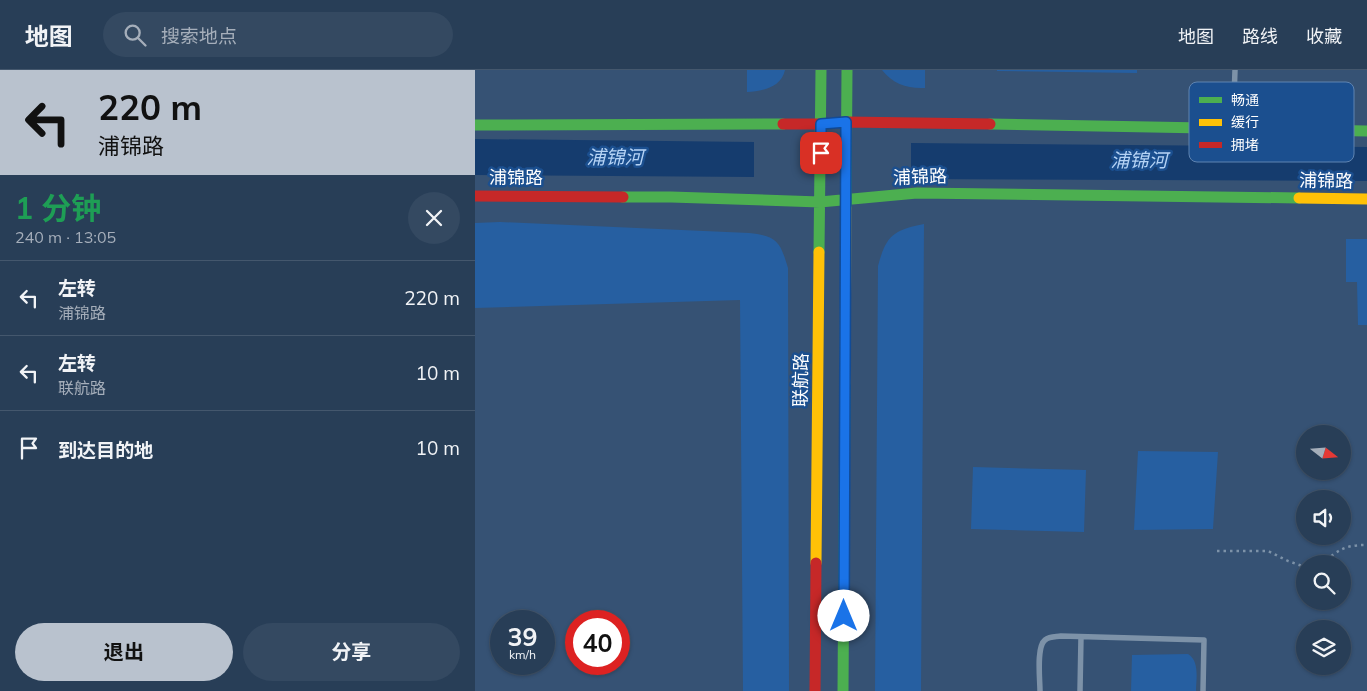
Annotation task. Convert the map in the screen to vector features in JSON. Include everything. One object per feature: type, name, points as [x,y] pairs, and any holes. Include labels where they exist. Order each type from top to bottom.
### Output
[{"type":"main road","name":"联航路","points":[[815,691],[821,70]]},
{"type":"main road","points":[[843,691],[847,70]]},
{"type":"main road","points":[[475,125],[821,124],[846,122],[1189,128]]},
{"type":"main road","points":[[1354,131],[1367,131]]},
{"type":"main road","name":"浦锦路","points":[[475,196],[671,197],[820,202],[917,193],[1367,199]]},
{"type":"lane","points":[[1040,691],[1040,653],[1044,641],[1055,637],[1204,640],[1203,691]]},
{"type":"lane","points":[[1080,691],[1081,637]]},
{"type":"path","points":[[1334,555],[1350,545],[1367,545]]},
{"type":"path","points":[[1217,551],[1268,551],[1296,564]]},
{"type":"shaded area","points":[[747,70],[785,70],[783,76],[775,85],[759,91],[747,92]]},
{"type":"shaded area","points":[[882,70],[925,70],[925,88],[901,85]]},
{"type":"shaded area","points":[[1137,70],[1137,73],[997,71]]},
{"type":"shaded area","points":[[500,222],[749,233],[766,236],[780,246],[788,268],[789,691],[743,691],[740,300],[475,308],[475,223]]},
{"type":"shaded area","points":[[924,224],[921,691],[875,691],[878,266],[884,248],[892,236],[913,226]]},
{"type":"shaded area","points":[[1346,239],[1367,239],[1367,325],[1358,325],[1357,282],[1346,282]]},
{"type":"shaded area","points":[[1138,451],[1218,452],[1213,529],[1134,530]]},
{"type":"shaded area","points":[[973,467],[1086,470],[1084,532],[971,529]]},
{"type":"shaded area","points":[[1188,654],[1192,657],[1196,666],[1196,691],[1131,691],[1132,655]]},
{"type":"water","name":"浦锦河","points":[[475,139],[754,142],[754,177],[475,175]]},
{"type":"water","name":"浦锦河","points":[[911,143],[1189,145],[1189,162],[1354,162],[1354,147],[1367,147],[1367,181],[911,179]]},
{"type":"traffic: fast","points":[[819,252],[821,70]]},
{"type":"traffic: fast","points":[[846,208],[847,70]]},
{"type":"traffic: fast","points":[[475,125],[783,124]]},
{"type":"traffic: fast","points":[[990,124],[1189,128]]},
{"type":"traffic: fast","points":[[1354,131],[1367,131]]},
{"type":"traffic: fast","points":[[623,197],[820,202],[917,193],[1299,198]]},
{"type":"traffic: fast","points":[[843,691],[845,383]]},
{"type":"traffic: slow","points":[[1299,198],[1367,199]]},
{"type":"traffic: slow","points":[[845,383],[846,208]]},
{"type":"traffic: slow","points":[[816,563],[819,252]]},
{"type":"traffic: jam","points":[[783,124],[846,122],[990,124]]},
{"type":"traffic: jam","points":[[475,196],[623,197]]},
{"type":"traffic: jam","points":[[815,691],[816,563]]},
{"type":"route","points":[[821,153],[821,124],[846,122],[844,616]]}]
